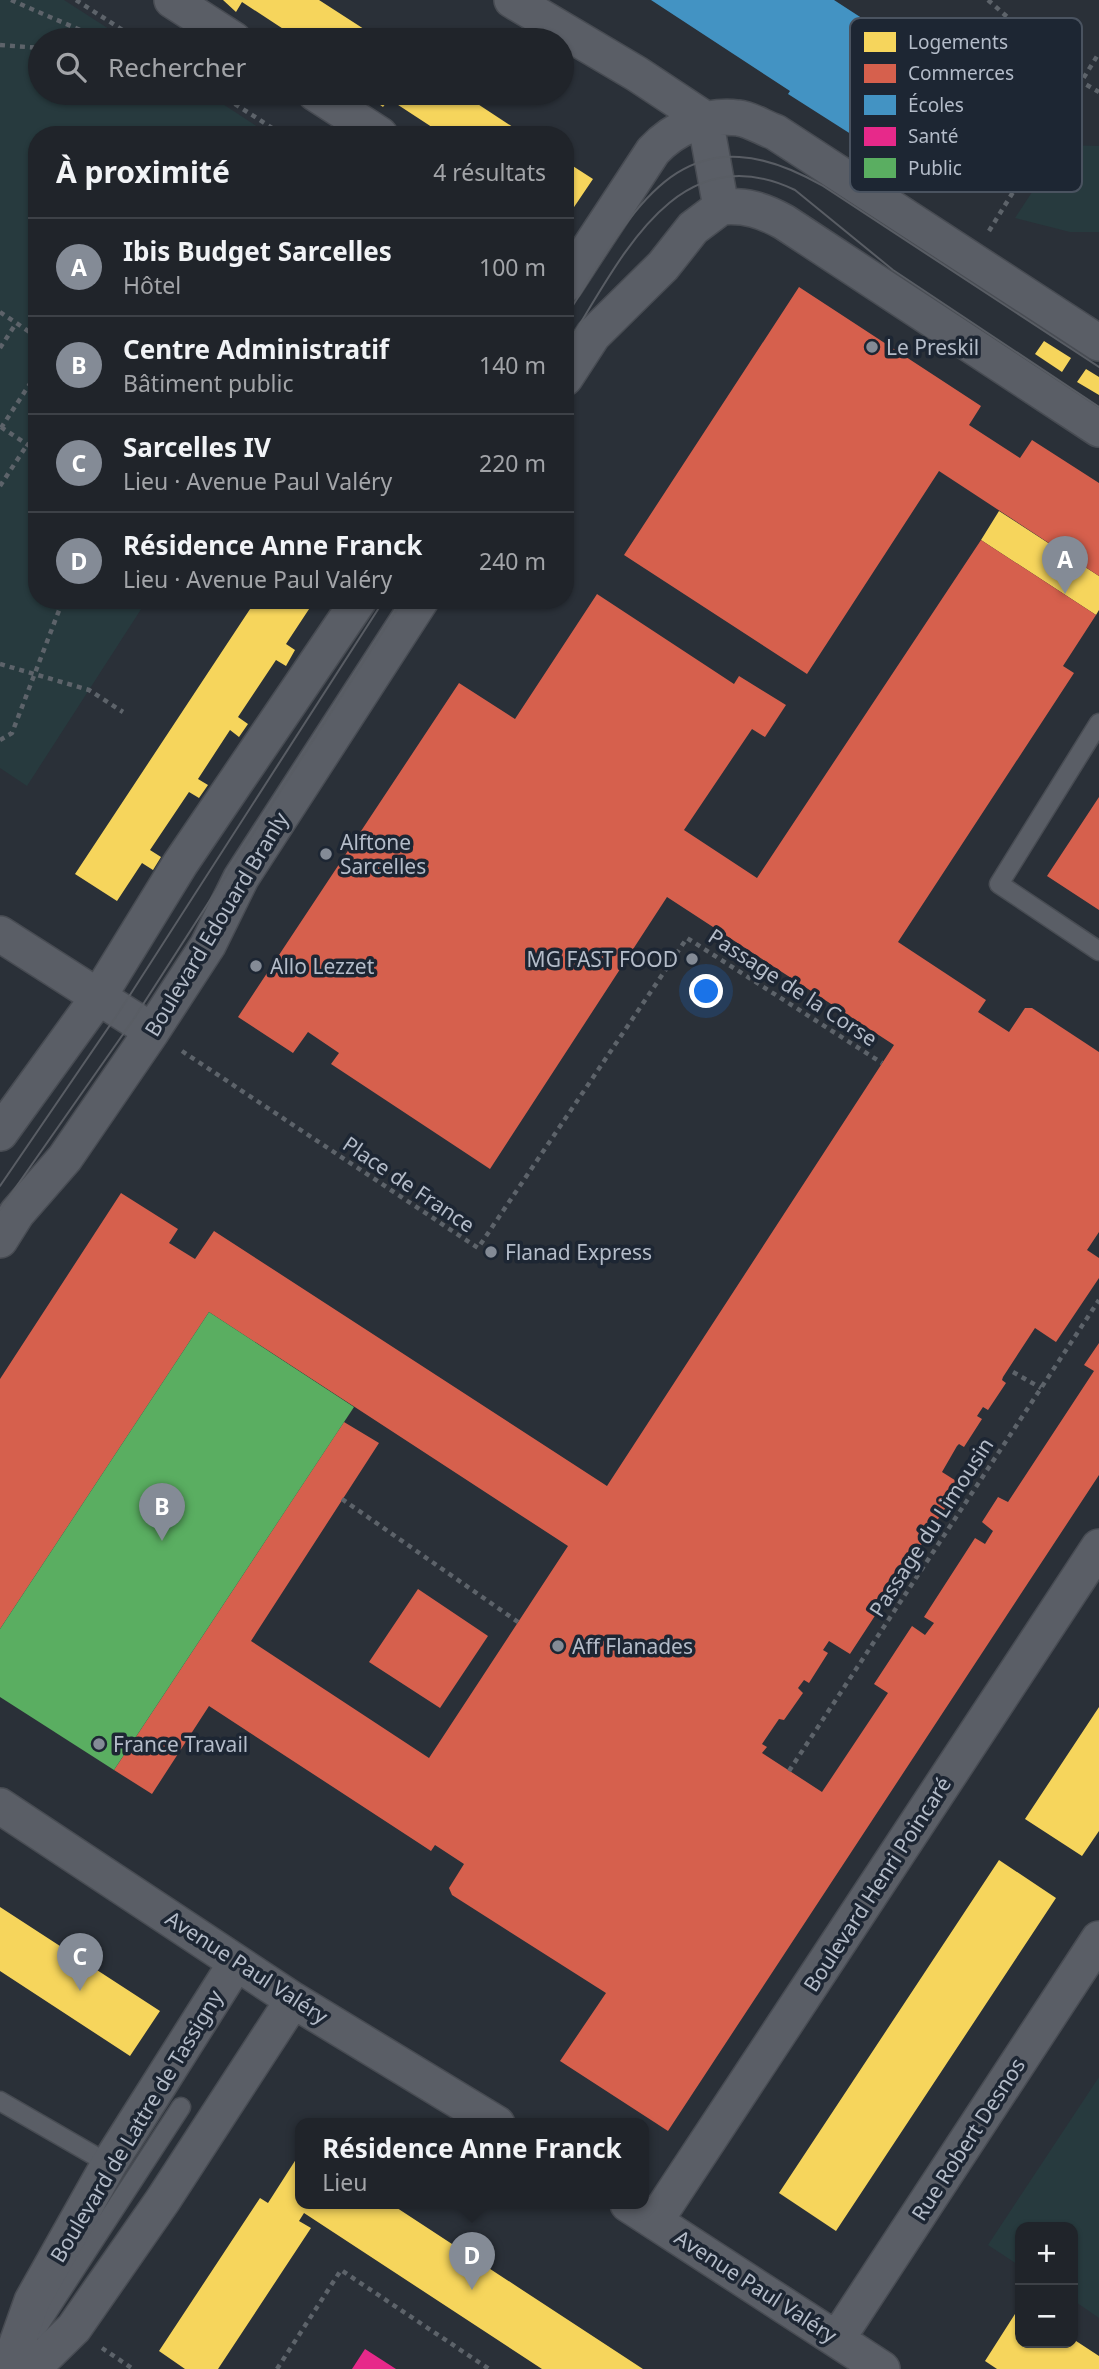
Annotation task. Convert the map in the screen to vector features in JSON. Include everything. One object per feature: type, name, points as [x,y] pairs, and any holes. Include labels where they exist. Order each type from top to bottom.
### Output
[{"type":"street","points":[[172,0],[215,28]]},
{"type":"street","points":[[512,0],[559,28]]},
{"type":"street","points":[[574,37],[705,119],[721,207]]},
{"type":"street","points":[[334,105],[366,126]]},
{"type":"street","points":[[574,265],[653,151],[668,135],[705,119],[739,118],[775,132],[850,181]]},
{"type":"street","points":[[867,192],[1099,343]]},
{"type":"street","points":[[574,364],[593,335],[663,266],[693,228],[721,207],[752,208],[784,222],[1099,429]]},
{"type":"street","points":[[0,1133],[97,999],[180,864],[353,609]]},
{"type":"street","name":"Boulevard Edouard Branly","points":[[0,1240],[17,1213],[65,1158],[152,1031],[208,945],[241,878],[415,609]]},
{"type":"street","points":[[0,934],[97,999],[152,1031]]},
{"type":"street","name":"Boulevard Henri Poincaré","points":[[649,2202],[1099,1547]]},
{"type":"street","name":"Avenue Paul Valéry","points":[[0,1806],[293,2000],[487,2118]]},
{"type":"street","name":"Rue Robert Desnos","points":[[837,2339],[1099,1939]]},
{"type":"street","name":"Boulevard de Lattre de Tassigny","points":[[8,2369],[32,2301],[109,2164],[236,1963]]},
{"type":"street","points":[[32,2369],[74,2328],[163,2200],[293,2000]]},
{"type":"street","name":"Avenue Paul Valéry","points":[[642,2212],[882,2369]]},
{"type":"lane","points":[[1099,723],[999,884],[1099,951]]},
{"type":"lane","points":[[0,2101],[109,2164]]},
{"type":"lane","points":[[15,2369],[42,2318],[181,2107]]},
{"type":"path","points":[[12,0],[76,28]]},
{"type":"path","points":[[76,0],[119,28]]},
{"type":"path","points":[[988,0],[1008,18]]},
{"type":"path","points":[[0,45],[28,47]]},
{"type":"path","points":[[1082,79],[1099,53]]},
{"type":"path","points":[[1082,83],[1099,92]]},
{"type":"path","points":[[237,105],[269,126]]},
{"type":"path","points":[[981,242],[1012,192]]},
{"type":"path","points":[[0,312],[28,331]]},
{"type":"path","points":[[0,348],[15,325]]},
{"type":"path","points":[[0,486],[27,445],[1,427],[28,386]]},
{"type":"path","points":[[0,740],[12,733],[60,609]]},
{"type":"path","points":[[0,664],[89,690],[123,712]]},
{"type":"path","name":"Place de France","points":[[152,1031],[478,1248],[687,938]]},
{"type":"path","name":"Passage de la Corse","points":[[687,938],[882,1063]]},
{"type":"path","name":"Passage du Limousin","points":[[789,1771],[1099,1300]]},
{"type":"path","points":[[1013,1372],[1041,1388]]},
{"type":"path","points":[[342,1499],[518,1622]]},
{"type":"path","points":[[910,1563],[921,1571]]},
{"type":"path","points":[[276,2369],[341,2270],[489,2369]]},
{"type":"green space","points":[[0,0],[64,0],[107,28],[28,28],[28,105],[224,105],[256,126],[28,126],[28,609],[141,609],[27,786],[0,768]]},
{"type":"green space","points":[[1082,146],[1099,146],[1099,232],[1070,232],[1015,218],[1032,192],[1082,192]]},
{"type":"green space","points":[[1099,2077],[1099,2318],[1078,2303],[1078,2222],[1015,2222],[1015,2263],[988,2245]]},
{"type":"building: Logements","points":[[223,0],[319,0],[362,28],[282,28],[242,2],[236,12]]},
{"type":"building: Logements","points":[[398,105],[479,105],[511,126],[430,126]]},
{"type":"building: Logements","points":[[574,167],[593,179],[574,207]]},
{"type":"building: Logements","points":[[1044,341],[1071,358],[1062,372],[1035,354]]},
{"type":"building: Logements","points":[[1086,369],[1099,377],[1099,395],[1077,382]]},
{"type":"building: Logements","points":[[999,511],[1099,576],[1099,610],[1096,615],[981,540]]},
{"type":"building: Logements","points":[[250,609],[309,609],[286,644],[295,650],[286,666],[276,660],[238,717],[248,724],[239,737],[230,730],[198,779],[208,785],[199,798],[189,792],[150,850],[161,857],[153,870],[142,863],[117,901],[75,874]]},
{"type":"building: Logements","points":[[1099,1707],[1099,1831],[1082,1856],[1025,1819]]},
{"type":"building: Logements","points":[[999,1860],[1056,1898],[836,2231],[779,2193]]},
{"type":"building: Logements","points":[[0,1907],[160,2011],[130,2056],[0,1971]]},
{"type":"building: Logements","points":[[295,2161],[295,2209],[399,2209],[643,2369],[542,2369],[304,2213],[299,2221],[311,2228],[218,2369],[185,2369],[159,2351],[260,2198],[268,2203]]},
{"type":"building: Logements","points":[[1015,2314],[1015,2348],[1078,2348],[1078,2342],[1099,2356],[1099,2369],[997,2369],[985,2361]]},
{"type":"building: Commerces","points":[[799,287],[981,406],[969,425],[1020,458],[1032,440],[1099,483],[1099,576],[939,471],[807,674],[624,555]]},
{"type":"building: Commerces","points":[[981,540],[1096,615],[1063,666],[1074,673],[898,942],[986,1000],[978,1012],[1009,1032],[1025,1008],[1032,1008],[1099,1052],[1099,1232],[1087,1250],[1099,1258],[1099,1278],[1056,1342],[1035,1328],[1003,1377],[1002,1380],[1006,1383],[988,1410],[983,1407],[977,1416],[982,1419],[964,1447],[959,1444],[957,1446],[942,1472],[961,1484],[850,1654],[829,1641],[823,1650],[828,1653],[809,1683],[804,1680],[798,1688],[803,1693],[784,1720],[779,1719],[762,1744],[767,1747],[762,1753],[822,1792],[888,1693],[874,1684],[912,1626],[925,1635],[934,1623],[924,1617],[975,1538],[985,1544],[993,1531],[982,1522],[998,1497],[1008,1502],[1094,1371],[1084,1365],[1099,1343],[1099,1475],[668,2131],[560,2061],[606,1993],[452,1895],[449,1888],[464,1864],[435,1845],[431,1851],[209,1706],[152,1794],[114,1770],[344,1422],[379,1443],[251,1641],[429,1758],[568,1546],[209,1312],[0,1629],[0,1379],[121,1193],[178,1229],[169,1243],[195,1259],[214,1231],[607,1486],[894,1045],[667,897],[490,1169],[331,1064],[339,1053],[308,1032],[293,1053],[238,1017],[459,683],[515,719],[597,594],[734,684],[739,676],[786,705],[765,737],[752,729],[684,830],[757,878]]},
{"type":"building: Commerces","points":[[1099,797],[1099,910],[1047,876]]},
{"type":"building: Commerces","points":[[418,1589],[488,1636],[440,1708],[369,1662]]},
{"type":"building: Écoles","points":[[651,0],[834,0],[862,18],[850,18],[850,133],[788,94],[790,91]]},
{"type":"building: Santé","points":[[365,2349],[396,2369],[352,2369]]},
{"type":"building: Public","points":[[209,1312],[354,1407],[114,1770],[0,1697],[0,1629]]},
{"type":"tram line","points":[[574,304],[614,241],[639,208],[666,181],[696,163],[732,157],[773,163],[823,186],[1099,367]]},
{"type":"tram line","points":[[574,333],[629,247],[655,216],[683,193],[715,179],[753,177],[795,190],[893,270],[1099,407]]},
{"type":"tram line","points":[[0,1186],[119,1012],[378,609]]},
{"type":"tram line","points":[[0,1210],[133,1020],[397,609]]},
{"type":"place","name":"Le Preskil","points":[[872,347]]},
{"type":"place","name":"Ibis Budget Sarcelles","points":[[1065,594]]},
{"type":"place","name":"Alftone Sarcelles","points":[[326,854]]},
{"type":"place","name":"MG FAST FOOD","points":[[692,959]]},
{"type":"place","name":"Allo Lezzet","points":[[256,966]]},
{"type":"place","name":"Flanad Express","points":[[491,1252]]},
{"type":"place","name":"Centre Administratif","points":[[162,1541]]},
{"type":"place","name":"Aff Flanades","points":[[558,1646]]},
{"type":"place","name":"France Travail","points":[[99,1744]]},
{"type":"place","name":"Sarcelles IV","points":[[80,1991]]},
{"type":"place","name":"Résidence Anne Franck","points":[[472,2290]]}]
